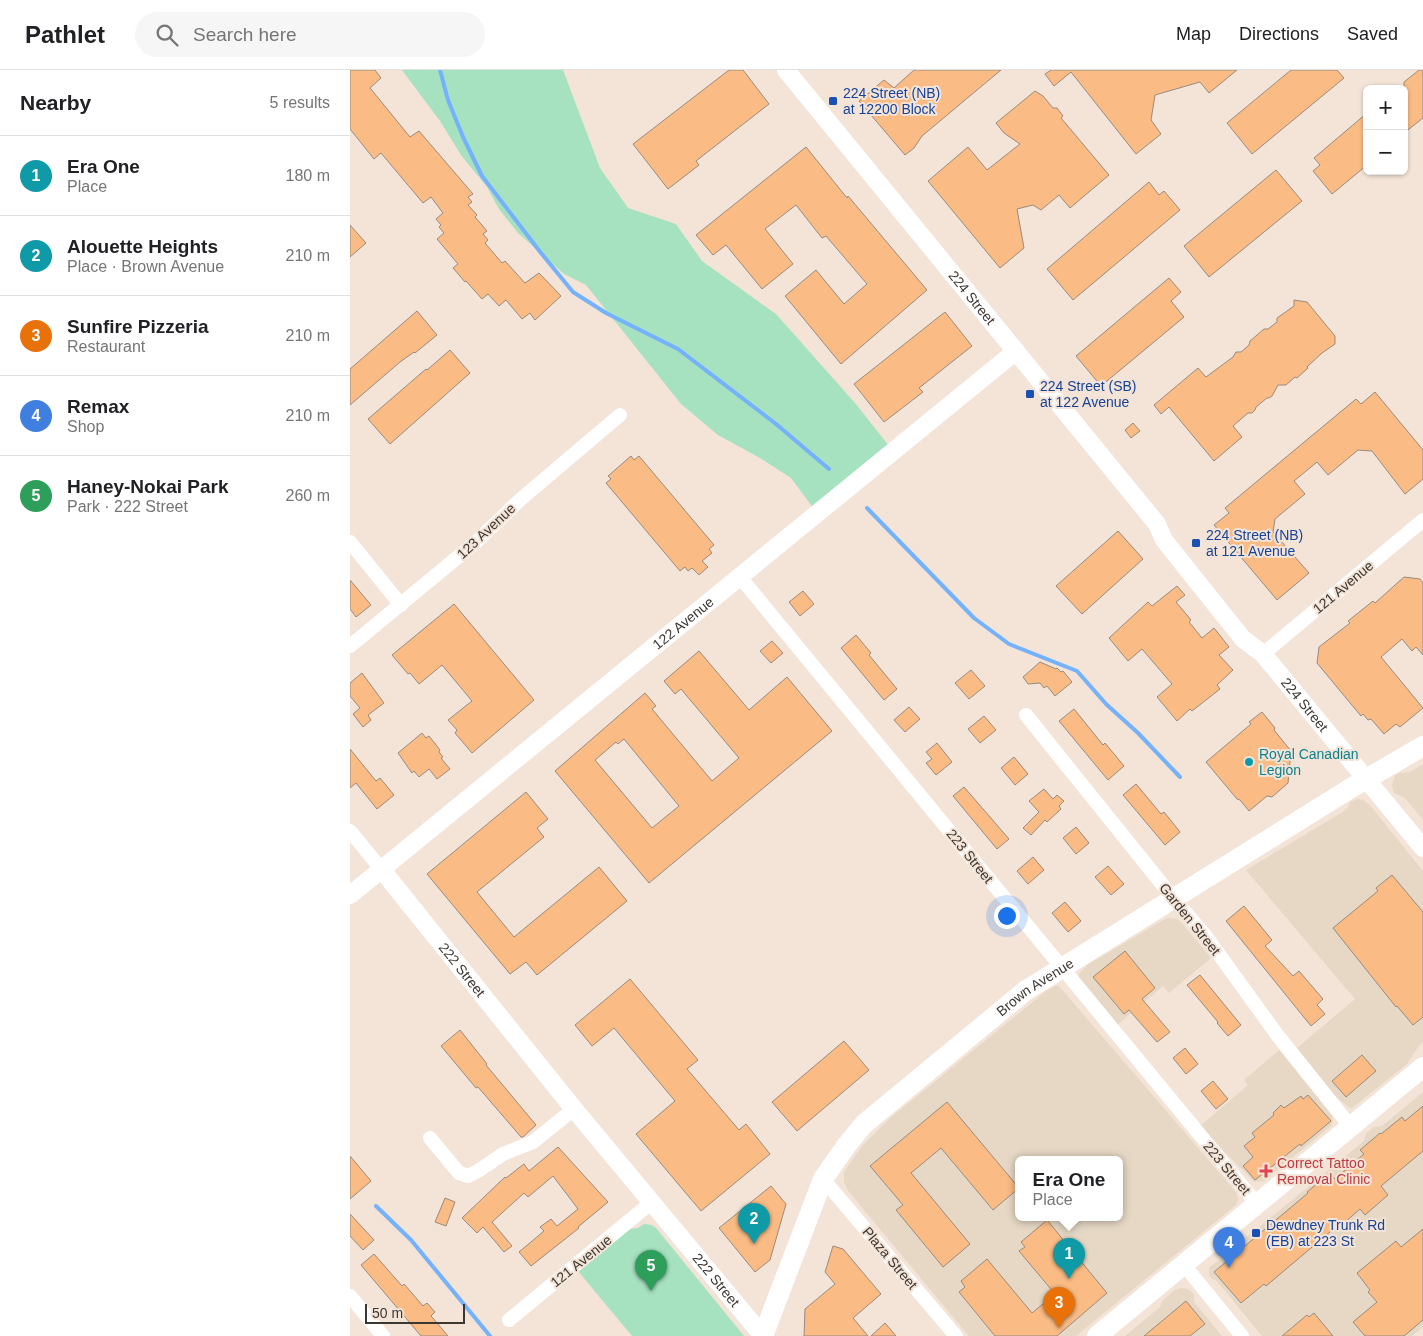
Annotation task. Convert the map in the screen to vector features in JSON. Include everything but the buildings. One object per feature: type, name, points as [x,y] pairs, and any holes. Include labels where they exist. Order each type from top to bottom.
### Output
[{"type":"main road","name":"Brown Avenue","points":[[762,1336],[824,1179],[855,1134],[875,1114],[1025,991],[1423,746]]},
{"type":"main road","points":[[1097,1336],[1423,1067]]},
{"type":"street","name":"224 Street","points":[[786,70],[1157,524],[1164,540],[1243,639],[1263,654],[1423,848]]},
{"type":"street","name":"122 Avenue","points":[[350,895],[1016,351]]},
{"type":"street","name":"123 Avenue","points":[[350,646],[476,542],[521,499],[620,415]]},
{"type":"street","name":"121 Avenue","points":[[1263,654],[1420,528]]},
{"type":"street","points":[[350,542],[401,605]]},
{"type":"street","name":"223 Street","points":[[740,576],[1257,1204]]},
{"type":"street","name":"Garden Street","points":[[1026,714],[1205,935],[1278,1036],[1351,1127]]},
{"type":"street","name":"222 Street","points":[[350,831],[574,1109],[762,1336]]},
{"type":"street","points":[[430,1138],[459,1173],[468,1176],[503,1154],[533,1142],[574,1109]]},
{"type":"street","name":"Plaza Street","points":[[824,1179],[956,1336]]},
{"type":"street","name":"121 Avenue","points":[[510,1320],[652,1202]]},
{"type":"street","points":[[1184,1265],[1242,1336]]},
{"type":"street","points":[[350,1296],[383,1336]]},
{"type":"shaded area","points":[[1423,764],[1423,820],[1405,798],[1394,793],[1392,785],[1395,776],[1399,773],[1410,772]]},
{"type":"shaded area","points":[[1358,799],[1369,804],[1423,871],[1423,1042],[1407,1064],[1352,1108],[1337,1098],[1297,1048],[1355,999],[1246,870],[1346,810],[1350,802]]},
{"type":"shaded area","points":[[1167,918],[1180,921],[1211,958],[1169,993],[1163,986],[1116,1026],[1079,978],[1079,974],[1087,965]]},
{"type":"shaded area","points":[[1058,985],[1236,1192],[1238,1200],[1236,1205],[1076,1336],[969,1336],[849,1192],[844,1182],[844,1172],[862,1146],[889,1119],[1046,991]]},
{"type":"shaded area","points":[[1279,1050],[1332,1116],[1333,1121],[1331,1126],[1264,1181],[1254,1182],[1200,1126],[1248,1085],[1244,1080]]},
{"type":"shaded area","points":[[1423,1092],[1423,1327],[1412,1336],[1262,1336],[1216,1280],[1212,1279],[1209,1275],[1209,1268],[1364,1141],[1366,1133],[1374,1127],[1382,1126]]},
{"type":"shaded area","points":[[1181,1288],[1188,1289],[1194,1294],[1194,1302],[1222,1336],[1125,1336],[1160,1307],[1162,1301],[1175,1290]]},
{"type":"green space","points":[[402,70],[563,70],[600,168],[628,208],[676,224],[702,261],[776,314],[855,403],[893,451],[817,513],[791,478],[718,435],[681,404],[586,285],[564,274],[518,233],[499,209],[487,187],[461,155],[440,121]]},
{"type":"green space","points":[[644,1224],[652,1225],[656,1228],[744,1336],[632,1336],[578,1271],[629,1229],[638,1228]]},
{"type":"waterway","points":[[440,70],[448,100],[482,176],[573,292],[606,313],[678,349],[776,424],[829,469]]},
{"type":"waterway","points":[[867,508],[974,618],[1009,644],[1077,671],[1106,704],[1138,733],[1180,777]]},
{"type":"waterway","points":[[376,1206],[411,1240],[490,1336]]},
{"type":"place","name":"224 Street (NB) at 12200 Block","points":[[833,101]]},
{"type":"place","name":"224 Street (SB) at 122 Avenue","points":[[1030,394]]},
{"type":"place","name":"224 Street (NB) at 121 Avenue","points":[[1196,543]]},
{"type":"place","name":"Royal Canadian Legion","points":[[1249,762]]},
{"type":"place","name":"Correct Tattoo Removal Clinic","points":[[1266,1171]]},
{"type":"place","name":"Dewdney Trunk Rd (EB) at 223 St","points":[[1256,1233]]},
{"type":"place","name":"Alouette Heights","points":[[754,1244]]},
{"type":"place","name":"Remax","points":[[1229,1268]]},
{"type":"place","name":"Era One","points":[[1069,1279]]},
{"type":"place","name":"Haney-Nokai Park","points":[[651,1291]]},
{"type":"place","name":"Sunfire Pizzeria","points":[[1059,1328]]}]
